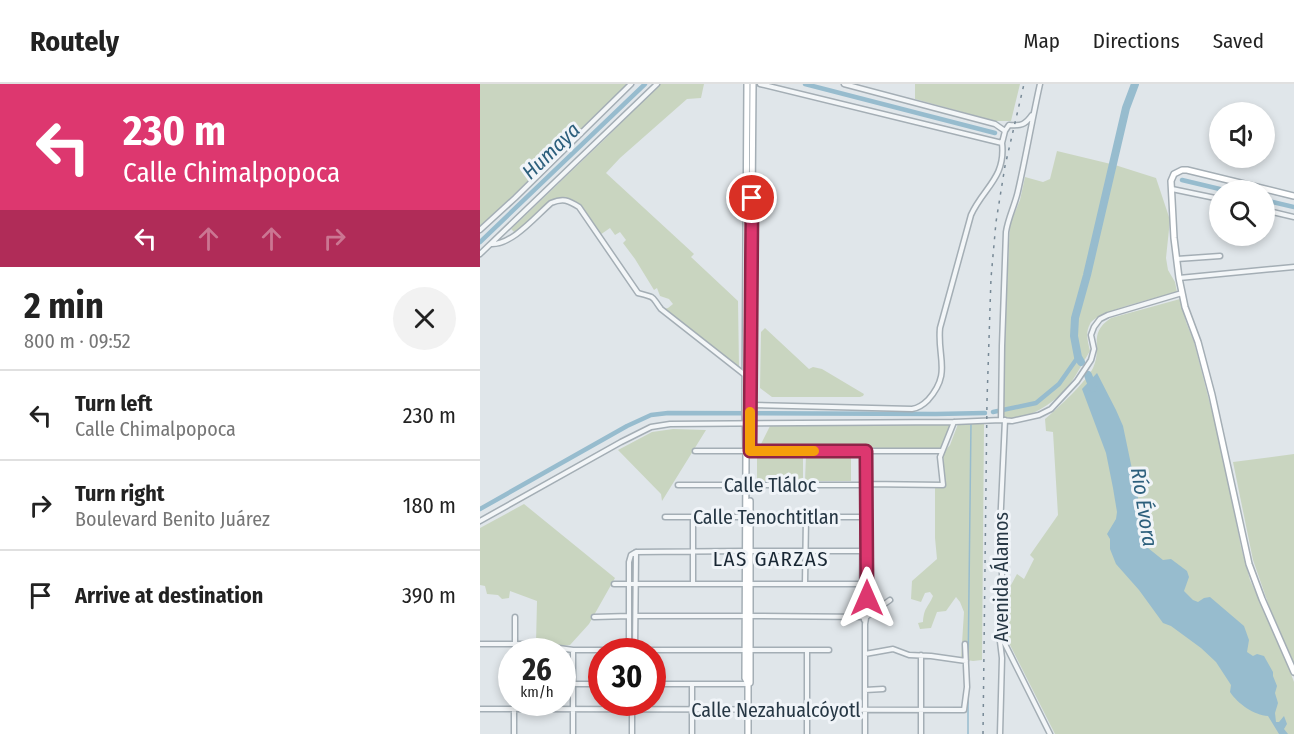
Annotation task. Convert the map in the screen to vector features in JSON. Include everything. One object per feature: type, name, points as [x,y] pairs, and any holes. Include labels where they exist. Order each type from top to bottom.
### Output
[{"type":"street","points":[[480,230],[632,84]]},
{"type":"street","points":[[480,254],[657,84]]},
{"type":"street","points":[[747,84],[746,376],[748,406]]},
{"type":"street","points":[[748,734],[748,684],[750,681],[748,406],[753,84]]},
{"type":"street","points":[[760,84],[1002,143]]},
{"type":"street","points":[[844,84],[995,124],[1023,125],[1034,112]]},
{"type":"street","name":"Avenida Álamos","points":[[1000,734],[1002,658],[999,633],[999,593],[1002,575],[1000,528],[1003,420],[1002,346],[1006,232],[1017,196],[1040,84]]},
{"type":"street","points":[[995,124],[1005,131]]},
{"type":"street","points":[[748,406],[912,409],[924,403],[937,389],[941,379],[943,370],[940,328],[971,215],[997,175],[1003,152],[1002,143],[1009,125]]},
{"type":"street","points":[[1294,196],[1187,170],[1174,174],[1171,181],[1176,259],[1182,293],[1212,394],[1249,564],[1294,672]]},
{"type":"street","points":[[1171,189],[1209,197]]},
{"type":"street","points":[[491,244],[504,242],[514,236],[551,203],[564,199],[570,201],[579,207],[639,293],[656,299],[661,309],[746,376]]},
{"type":"street","points":[[1275,213],[1294,217]]},
{"type":"street","points":[[507,229],[514,236]]},
{"type":"street","points":[[1176,259],[1220,256]]},
{"type":"street","points":[[1179,278],[1294,267]]},
{"type":"street","points":[[480,521],[651,427],[670,424],[748,421],[954,422],[1003,420],[1012,422],[1039,416],[1051,409],[1062,398],[1091,360],[1094,349],[1091,335],[1100,319],[1182,293]]},
{"type":"street","points":[[694,451],[942,451],[954,422]]},
{"type":"street","points":[[864,451],[868,584],[864,616]]},
{"type":"street","name":"Calle Tláloc","points":[[678,485],[943,485],[940,462],[942,451]]},
{"type":"street","name":"Calle Tenochtitlan","points":[[665,517],[865,517]]},
{"type":"street","points":[[806,517],[806,584]]},
{"type":"street","points":[[865,517],[862,551],[865,624],[865,734]]},
{"type":"street","points":[[693,518],[693,584]]},
{"type":"street","points":[[629,638],[630,558],[636,552],[862,551]]},
{"type":"street","points":[[635,638],[636,552]]},
{"type":"street","points":[[614,584],[868,584]]},
{"type":"street","points":[[636,616],[864,616],[890,600]]},
{"type":"street","points":[[594,616],[629,616]]},
{"type":"street","points":[[515,617],[515,638]]},
{"type":"street","points":[[999,633],[1050,734]]},
{"type":"street","points":[[480,644],[498,644]]},
{"type":"street","points":[[865,654],[893,649],[909,655],[966,661],[965,644]]},
{"type":"street","points":[[807,650],[807,734]]},
{"type":"street","points":[[666,651],[829,650]]},
{"type":"street","points":[[921,656],[921,734]]},
{"type":"street","name":"Calle Nezahualcóyotl","points":[[666,710],[964,710],[967,687],[966,661]]},
{"type":"street","points":[[666,684],[748,684]]},
{"type":"street","points":[[692,684],[692,734]]},
{"type":"street","points":[[865,690],[883,688]]},
{"type":"street","name":"Calle Nezahualcóyotl","points":[[480,709],[498,709]]},
{"type":"street","points":[[514,716],[514,734]]},
{"type":"street","points":[[573,716],[573,734]]},
{"type":"street","points":[[632,716],[632,734]]},
{"type":"green space","points":[[480,84],[631,84],[480,229]]},
{"type":"green space","points":[[660,84],[704,84],[701,98],[687,99],[606,173],[694,254],[691,257],[738,301],[739,367],[737,368],[663,309],[673,304],[669,299],[660,296],[657,288],[654,290],[623,243],[626,240],[620,232],[615,235],[610,228],[597,237],[579,209],[571,201],[561,199],[515,233],[511,229]]},
{"type":"green space","points":[[915,84],[1020,84],[1011,121],[995,121],[915,99]]},
{"type":"green space","points":[[1057,151],[1156,178],[1170,220],[1166,258],[1177,292],[1116,309],[1095,319],[1088,331],[1090,351],[1064,391],[1049,404],[1031,414],[1004,418],[1004,348],[1010,224],[1020,200],[1025,177],[1043,182],[1050,179]]},
{"type":"green space","points":[[1180,299],[1194,342],[1224,458],[1241,547],[1250,580],[1294,682],[1294,734],[1055,734],[1006,637],[1005,596],[1017,574],[1024,579],[1034,559],[1030,555],[1058,515],[1053,432],[1046,431],[1045,419],[1090,374],[1096,360],[1097,335],[1104,324],[1111,318]]},
{"type":"green space","points":[[765,328],[809,369],[813,367],[822,369],[864,394],[863,396],[772,397],[760,388],[761,332]]},
{"type":"green space","points":[[974,422],[984,424],[982,660],[973,661],[961,659],[964,612],[956,597],[946,611],[937,612],[931,628],[920,629],[918,623],[923,622],[925,610],[933,596],[930,592],[925,593],[921,602],[911,599],[912,581],[937,559],[935,486],[944,486],[943,453],[950,445],[958,424]]},
{"type":"green space","points":[[953,424],[940,449],[758,450],[770,426]]},
{"type":"green space","points":[[673,429],[706,430],[662,501],[661,494],[618,450],[652,432]]},
{"type":"green space","points":[[757,454],[803,454],[803,481],[757,481]]},
{"type":"green space","points":[[1294,454],[1294,664],[1269,606],[1253,560],[1233,462]]},
{"type":"green space","points":[[806,455],[851,455],[851,481],[805,481]]},
{"type":"green space","points":[[524,504],[615,578],[589,624],[576,638],[536,638],[537,601],[510,591],[509,598],[502,599],[498,595],[487,594],[485,586],[480,585],[480,528]]},
{"type":"water","points":[[1097,373],[1123,426],[1142,517],[1142,538],[1148,548],[1163,560],[1171,559],[1187,571],[1189,577],[1184,591],[1193,600],[1198,602],[1210,597],[1244,626],[1249,640],[1247,652],[1253,656],[1257,654],[1264,656],[1273,672],[1277,686],[1275,693],[1278,703],[1275,713],[1276,722],[1284,716],[1287,724],[1284,729],[1288,734],[1279,734],[1268,716],[1252,711],[1237,701],[1230,692],[1231,685],[1216,662],[1201,648],[1171,626],[1163,623],[1116,564],[1107,534],[1116,519],[1117,512],[1113,488],[1106,453],[1082,389]]},
{"type":"waterway","name":"Humaya","points":[[480,242],[645,84]]},
{"type":"waterway","name":"Humaya","points":[[805,84],[995,133]]},
{"type":"waterway","name":"Río Évora","points":[[1081,362],[1074,336],[1075,318],[1126,108],[1135,84]]},
{"type":"waterway","name":"Humaya","points":[[1182,180],[1209,186]]},
{"type":"waterway","name":"Humaya","points":[[1275,203],[1294,207]]},
{"type":"waterway","points":[[993,412],[1036,403],[1059,384],[1078,357]]},
{"type":"waterway","name":"Río Évora","points":[[1088,375],[1093,388]]},
{"type":"waterway","points":[[480,509],[627,426],[651,415],[668,413],[985,413]]},
{"type":"waterway","points":[[968,673],[971,423]]},
{"type":"waterway","points":[[968,693],[968,734]]},
{"type":"railway","points":[[983,734],[987,401],[991,278],[996,222],[1005,166],[1024,84]]},
{"type":"slow traffic","points":[[750,412],[750,451],[814,451]]},
{"type":"district","name":"LAS GARZAS","points":[[771,559]]},
{"type":"route","points":[[752,198],[750,451],[866,451],[867,598]]}]
